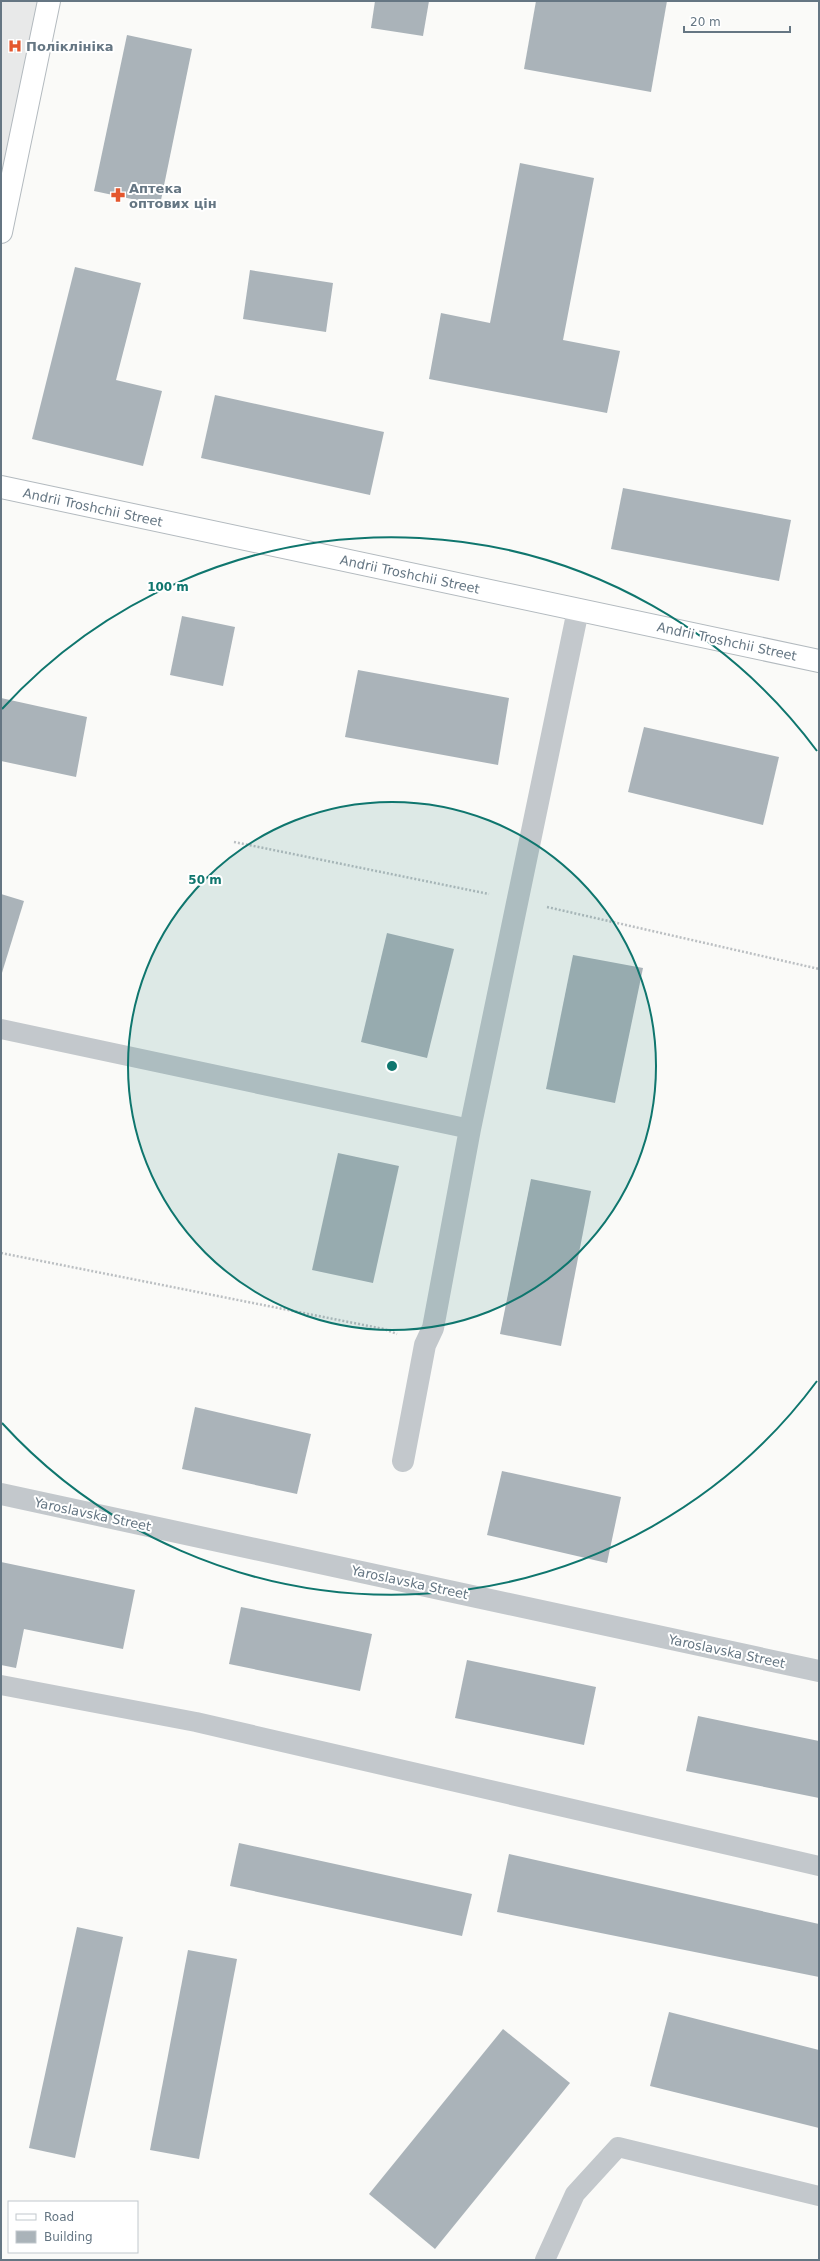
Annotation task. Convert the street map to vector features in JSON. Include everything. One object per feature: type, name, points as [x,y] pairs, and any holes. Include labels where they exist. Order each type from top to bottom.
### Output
[{"type":"street","points":[[1,227],[49,1]]},
{"type":"street","name":"Andrii Troshchii Street","points":[[1,487],[819,661]]},
{"type":"street","points":[[403,1461],[425,1345],[433,1328],[470,1129],[578,610]]},
{"type":"street","name":"Yaroslavska Street","points":[[1,1494],[819,1671]]},
{"type":"lane","points":[[1,1030],[470,1129]]},
{"type":"lane","points":[[1,1685],[196,1722],[819,1866]]},
{"type":"lane","points":[[545,2260],[575,2194],[618,2147],[819,2196]]},
{"type":"path","points":[[1,1253],[384,1329],[425,1345]]},
{"type":"shaded area","name":"Поліклініка","points":[[1,1],[38,1],[1,176]]},
{"type":"building","points":[[375,1],[429,1],[423,36],[371,28]]},
{"type":"building","points":[[536,1],[667,1],[651,92],[524,69]]},
{"type":"building","points":[[127,35],[192,49],[160,205],[94,191]]},
{"type":"building","points":[[520,163],[594,178],[563,340],[620,351],[607,413],[429,379],[441,313],[490,323]]},
{"type":"building","points":[[75,267],[141,283],[116,380],[162,391],[143,466],[32,439]]},
{"type":"building","points":[[250,270],[333,283],[326,332],[243,319]]},
{"type":"building","points":[[215,395],[384,432],[370,495],[201,458]]},
{"type":"building","points":[[623,488],[791,520],[779,581],[611,549]]},
{"type":"building","points":[[182,616],[235,627],[223,686],[170,675]]},
{"type":"building","points":[[358,670],[509,698],[498,765],[345,737]]},
{"type":"building","points":[[1,698],[87,717],[76,777],[1,761]]},
{"type":"building","points":[[644,727],[779,757],[763,825],[628,792]]},
{"type":"building","points":[[1,894],[24,901],[1,976]]},
{"type":"building","points":[[387,933],[454,949],[427,1058],[361,1042]]},
{"type":"building","points":[[573,955],[643,968],[615,1103],[546,1089]]},
{"type":"building","points":[[338,1153],[399,1166],[373,1283],[312,1270]]},
{"type":"building","points":[[531,1179],[591,1191],[561,1346],[500,1334]]},
{"type":"building","points":[[195,1407],[311,1434],[297,1494],[182,1469]]},
{"type":"building","points":[[502,1471],[621,1497],[607,1563],[487,1535]]},
{"type":"building","points":[[1,1562],[135,1590],[123,1649],[24,1629],[16,1668],[1,1665]]},
{"type":"building","points":[[241,1607],[372,1634],[360,1691],[229,1664]]},
{"type":"building","points":[[467,1660],[596,1687],[584,1745],[455,1718]]},
{"type":"building","points":[[698,1716],[819,1741],[819,1798],[686,1771]]},
{"type":"building","points":[[239,1843],[472,1894],[462,1936],[230,1886]]},
{"type":"building","points":[[509,1854],[819,1924],[819,1977],[497,1912]]},
{"type":"building","points":[[77,1927],[123,1937],[75,2158],[29,2148]]},
{"type":"building","points":[[188,1950],[237,1959],[199,2159],[150,2150]]},
{"type":"building","points":[[669,2012],[819,2050],[819,2128],[650,2086]]},
{"type":"building","points":[[503,2029],[570,2083],[435,2249],[369,2194]]},
{"type":"place","name":"Поліклініка","points":[[15,46]]},
{"type":"place","name":"Аптека оптових цін","points":[[118,195]]}]
